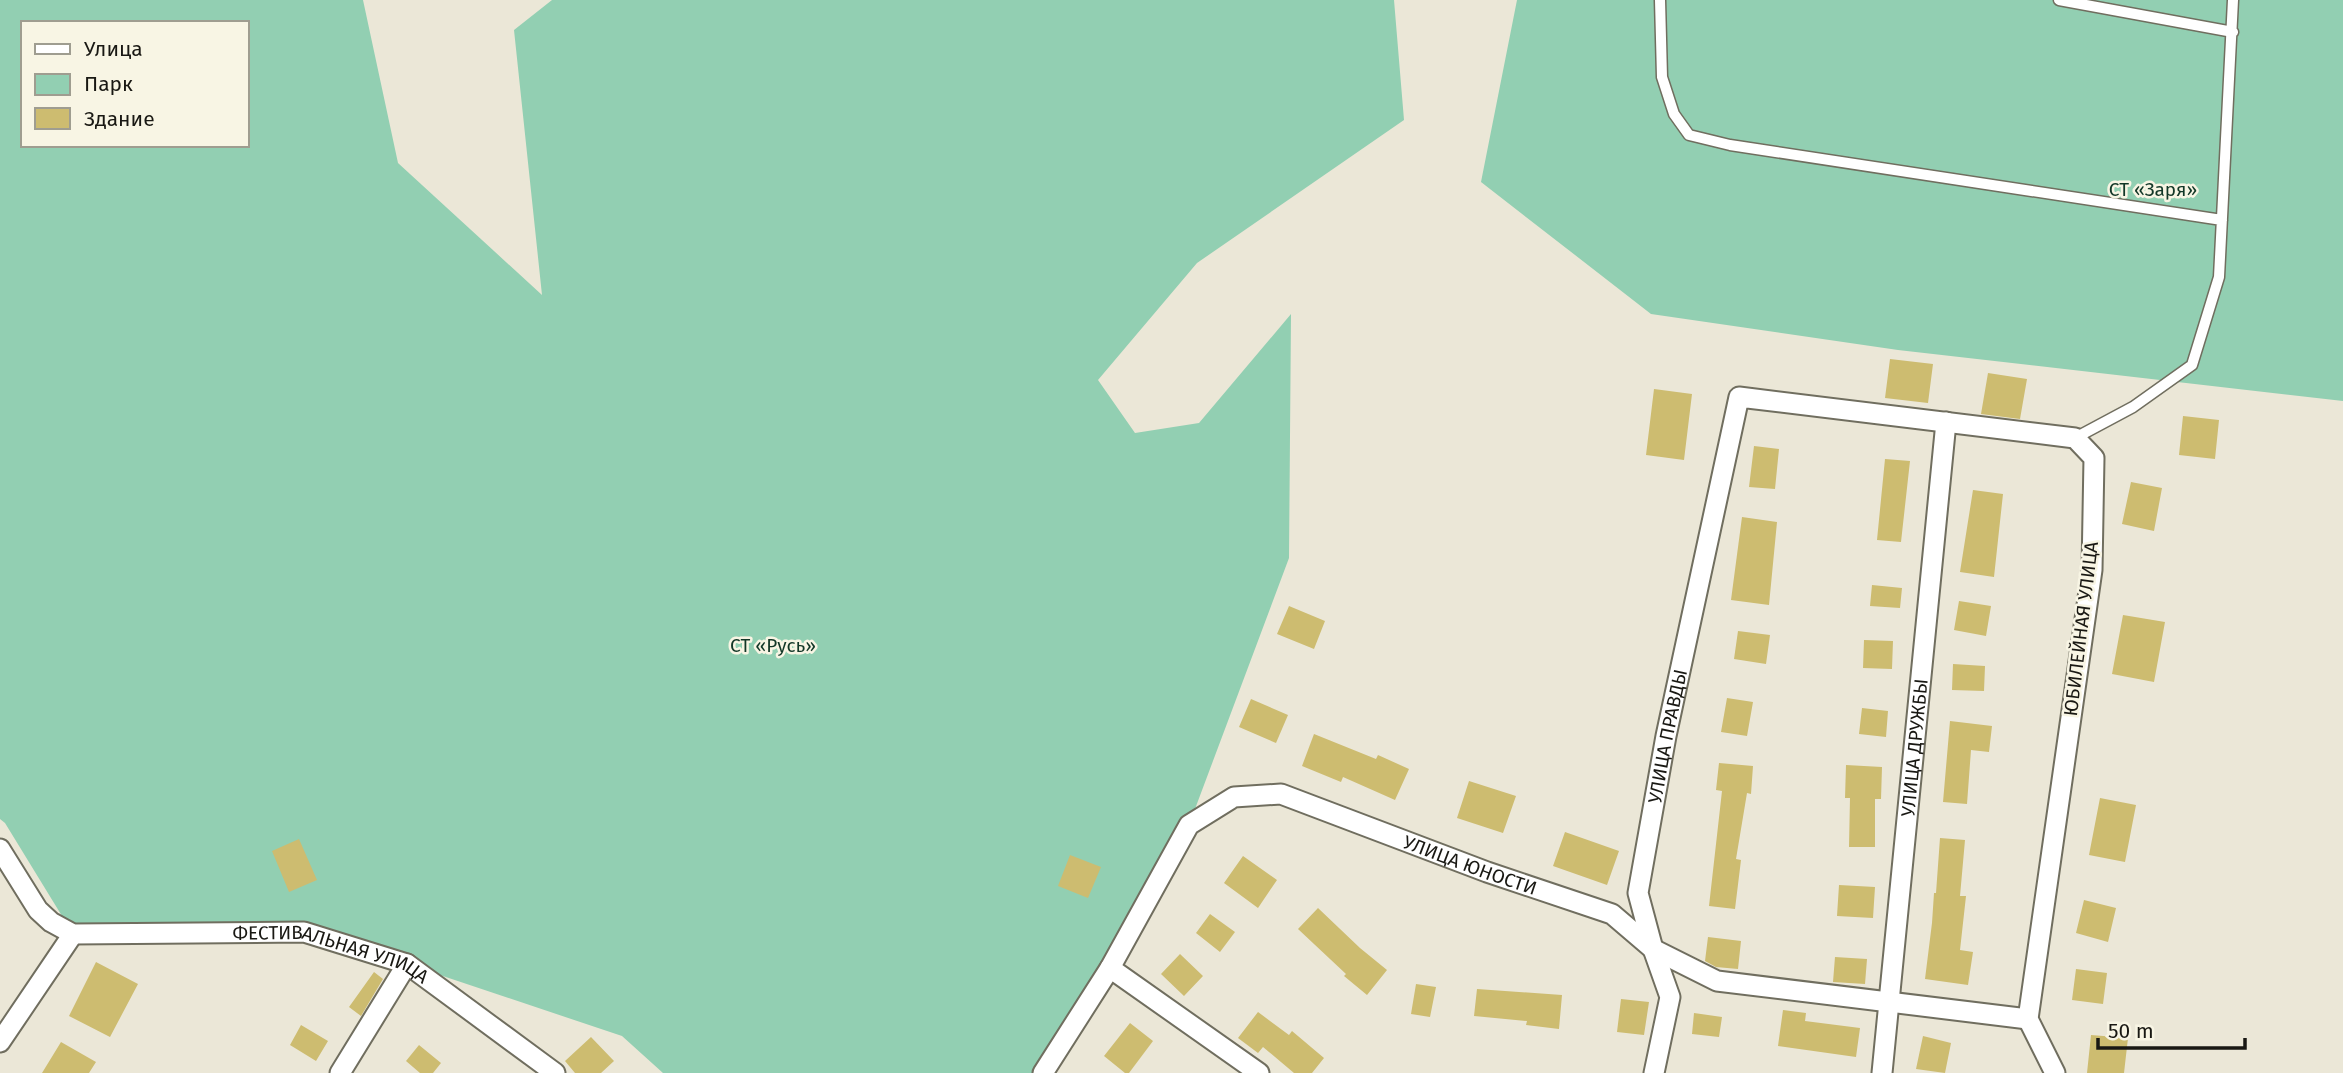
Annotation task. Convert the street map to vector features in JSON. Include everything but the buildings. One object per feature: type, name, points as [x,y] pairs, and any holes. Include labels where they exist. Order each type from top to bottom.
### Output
[{"type":"street","name":"УЛИЦА ПРАВДЫ","points":[[1654,1073],[1670,997],[1653,949],[1638,893],[1666,736],[1739,397],[1946,422]]},
{"type":"street","points":[[1946,422],[2075,438]]},
{"type":"street","name":"УЛИЦА ДРУЖБЫ","points":[[1882,1073],[1946,422]]},
{"type":"street","name":"ЮБИЛЕЙНАЯ УЛИЦА","points":[[2028,1019],[2092,570],[2094,457],[2075,438]]},
{"type":"street","name":"УЛИЦА ЮНОСТИ","points":[[1042,1073],[1110,968],[1189,825],[1234,797],[1281,794],[1487,872],[1612,914],[1653,949],[1717,981],[2028,1019]]},
{"type":"street","points":[[0,849],[38,910],[51,922],[73,934],[0,1042]]},
{"type":"street","name":"ФЕСТИВАЛЬНАЯ УЛИЦА","points":[[73,934],[304,932],[407,964],[555,1073]]},
{"type":"street","points":[[340,1073],[407,964]]},
{"type":"street","points":[[1110,968],[1259,1073]]},
{"type":"street","points":[[2028,1019],[2055,1073]]},
{"type":"lane","points":[[1660,0],[1662,77],[1674,114],[1689,135],[1730,145],[2222,220]]},
{"type":"lane","points":[[2059,0],[2233,32]]},
{"type":"lane","points":[[2075,438],[2133,407],[2192,365],[2219,277],[2233,0]]},
{"type":"green space","name":"СТ «Русь»","points":[[0,0],[363,0],[398,163],[542,295],[514,30],[552,0],[1394,0],[1404,120],[1197,263],[1098,380],[1135,433],[1199,423],[1291,314],[1289,558],[1189,825],[1043,1073],[663,1073],[622,1036],[304,932],[73,934],[0,819]]},
{"type":"green space","name":"СТ «Заря»","points":[[1517,0],[2343,0],[2343,401],[1898,350],[1651,314],[1481,182]]}]
